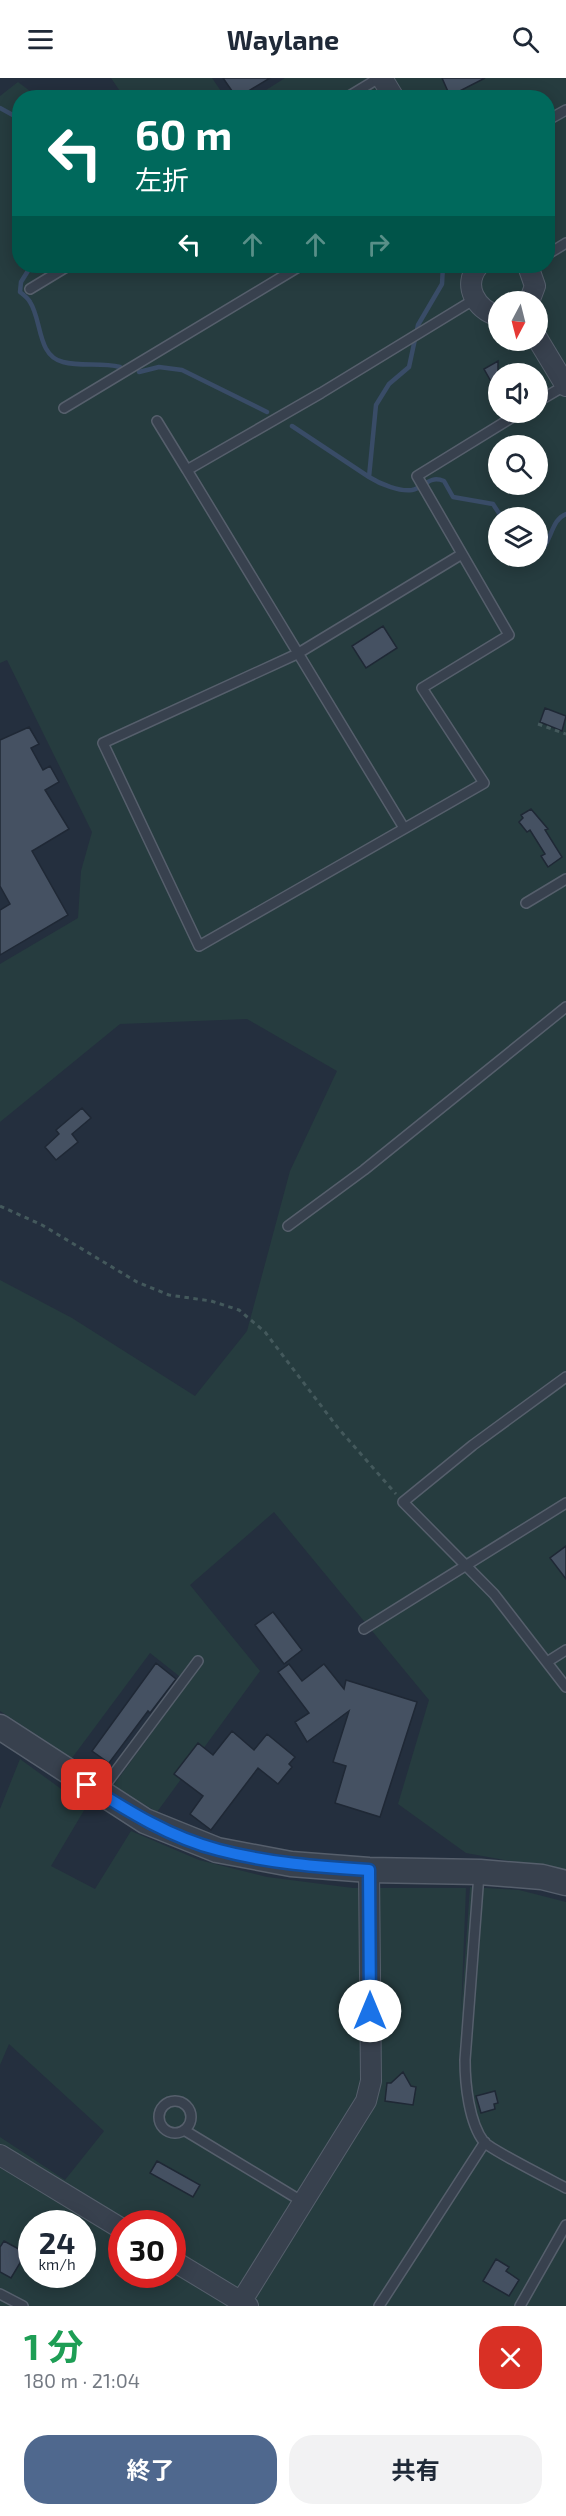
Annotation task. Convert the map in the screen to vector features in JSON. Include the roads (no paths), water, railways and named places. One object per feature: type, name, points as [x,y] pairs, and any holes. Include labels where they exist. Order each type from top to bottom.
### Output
[{"type":"street","points":[[474,273],[471,279],[475,299],[480,307],[488,311]]},
{"type":"street","points":[[530,273],[535,286],[533,291]]},
{"type":"street","points":[[545,351],[566,385]]},
{"type":"street","points":[[0,1727],[145,1821],[218,1850],[291,1864],[369,1870],[480,1872],[542,1877],[566,1883]]},
{"type":"street","points":[[186,2269],[242,2304],[366,2101],[371,2081],[369,1870]]},
{"type":"street","points":[[0,2155],[108,2221]]},
{"type":"lane","points":[[360,90],[381,78]]},
{"type":"lane","points":[[30,289],[56,273]]},
{"type":"lane","points":[[64,408],[288,273]]},
{"type":"lane","points":[[187,470],[321,393],[475,299]]},
{"type":"lane","points":[[548,396],[566,385]]},
{"type":"lane","points":[[157,421],[404,828]]},
{"type":"lane","points":[[462,554],[297,654],[103,743],[199,946],[484,783],[422,688],[509,635],[417,476],[503,423]]},
{"type":"lane","points":[[526,903],[566,879]]},
{"type":"lane","points":[[288,1226],[373,1162],[566,1007]]},
{"type":"lane","points":[[566,1377],[473,1445],[403,1502],[494,1594],[566,1687]]},
{"type":"lane","points":[[364,1629],[566,1503]]},
{"type":"lane","points":[[547,1662],[566,1650]]},
{"type":"lane","points":[[100,1793],[198,1661]]},
{"type":"lane","points":[[480,1872],[465,2083],[470,2108],[485,2142],[566,2188]]},
{"type":"lane","points":[[184,2130],[303,2202]]},
{"type":"lane","points":[[379,2306],[485,2142]]},
{"type":"lane","points":[[520,2306],[566,2225]]},
{"type":"lane","points":[[0,2294],[23,2306]]},
{"type":"waterway","points":[[0,108],[12,115]]},
{"type":"waterway","points":[[27,273],[21,282],[20,292],[28,299],[34,310],[44,345],[49,353],[63,362],[120,367]]},
{"type":"waterway","points":[[443,273],[442,284],[418,325],[409,367],[389,384],[376,405],[369,477],[402,490],[416,489],[434,479],[444,481],[453,497],[493,504],[495,507]]},
{"type":"waterway","points":[[139,372],[159,367],[182,370],[267,412]]},
{"type":"waterway","points":[[292,426],[369,477]]},
{"type":"waterway","points":[[548,540],[557,522],[566,514]]}]
